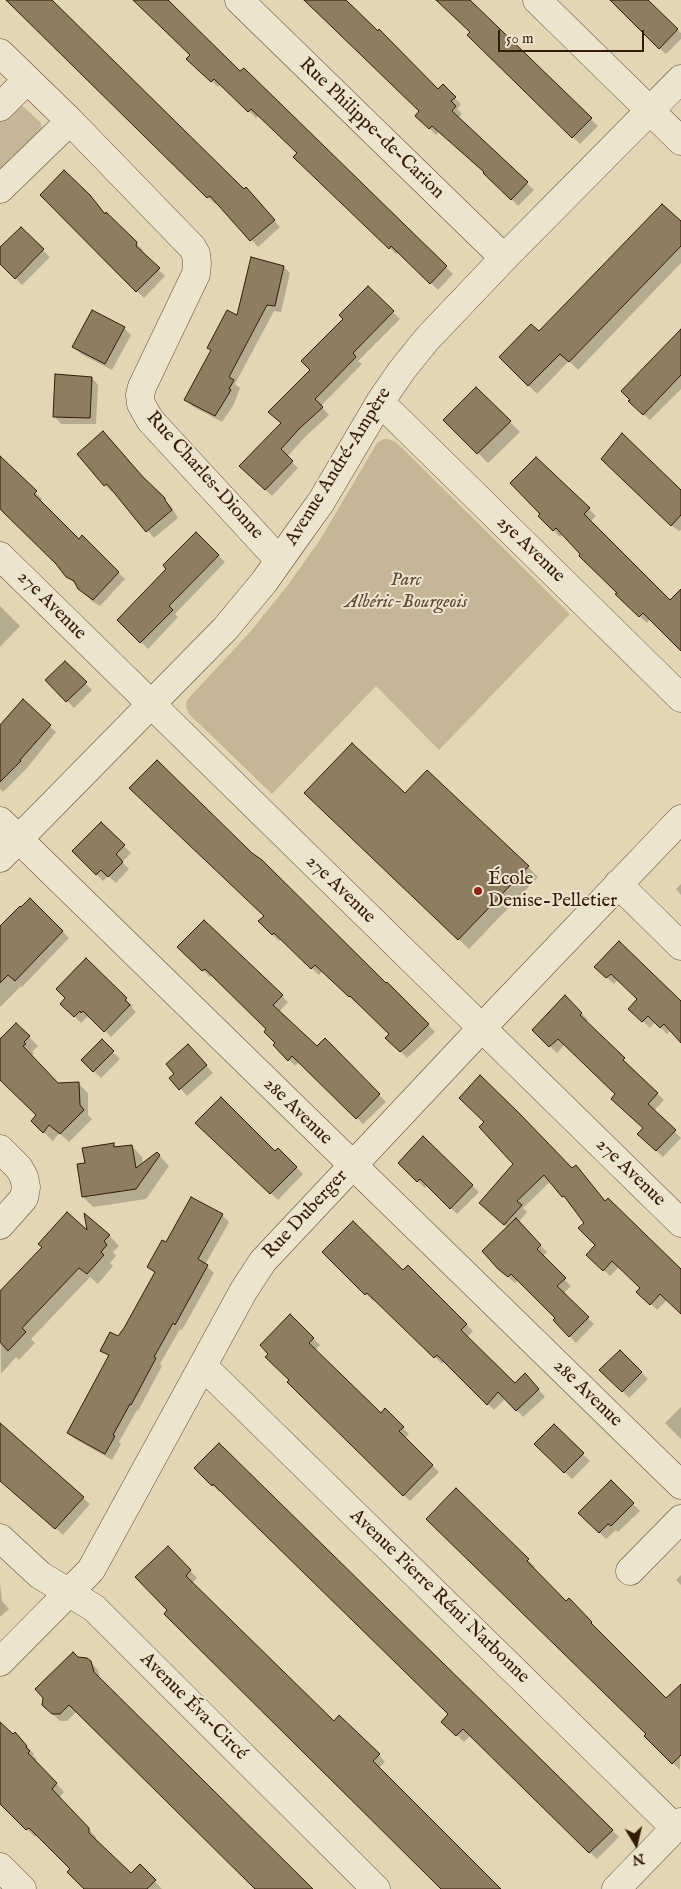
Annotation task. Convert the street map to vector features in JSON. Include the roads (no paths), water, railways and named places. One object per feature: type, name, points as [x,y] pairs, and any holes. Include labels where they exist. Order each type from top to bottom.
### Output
[{"type":"street","name":"Rue Philippe-de-Carion","points":[[239,0],[504,258]]},
{"type":"street","points":[[537,0],[681,141]]},
{"type":"street","name":"Rue Charles-Dionne","points":[[0,53],[70,121],[192,247],[196,254],[196,274],[142,387],[140,395],[145,412],[279,560]]},
{"type":"street","name":"Avenue André-Ampère","points":[[6,839],[151,704],[225,630],[321,502],[380,402],[402,370],[427,339],[504,258],[681,79]]},
{"type":"street","points":[[0,107],[27,80]]},
{"type":"street","points":[[0,189],[70,121]]},
{"type":"street","name":"25e Avenue","points":[[380,402],[681,698]]},
{"type":"street","name":"27e Avenue","points":[[0,556],[681,1224]]},
{"type":"street","name":"Rue Duberger","points":[[0,1662],[92,1570],[252,1276],[263,1261],[481,1028],[681,819]]},
{"type":"street","name":"28e Avenue","points":[[6,839],[352,1165],[681,1485]]},
{"type":"street","points":[[618,884],[681,946]]},
{"type":"street","points":[[0,1149],[19,1168],[24,1177],[26,1187],[24,1198],[0,1225]]},
{"type":"street","name":"Avenue Pierre Rémi Narbonne","points":[[204,1366],[678,1825]]},
{"type":"street","points":[[630,1571],[681,1520]]},
{"type":"street","name":"Avenue Éva-Circé","points":[[0,1538],[40,1575],[94,1608],[376,1889]]},
{"type":"street","points":[[616,1889],[678,1825]]},
{"type":"street","points":[[0,1867],[22,1889]]},
{"type":"place","name":"École Denise-Pelletier","points":[[478,891]]},
{"type":"park label","name":"Parc Albéric-Bourgeois","points":[[406,592]]}]
